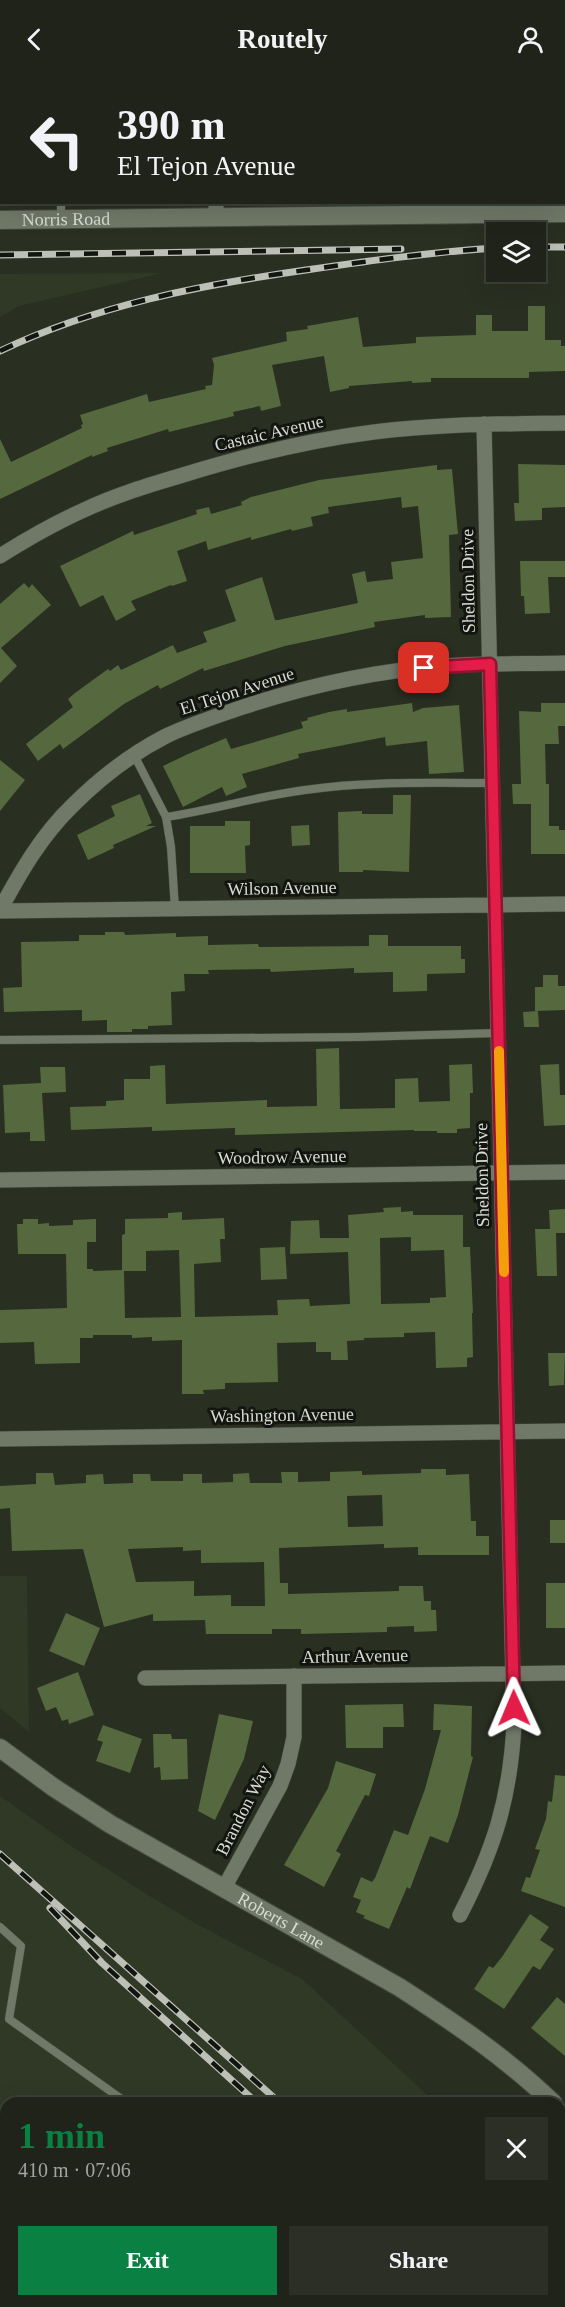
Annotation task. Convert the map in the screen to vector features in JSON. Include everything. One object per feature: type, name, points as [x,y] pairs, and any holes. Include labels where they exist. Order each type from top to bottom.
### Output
[{"type":"street","name":"Norris Road","points":[[0,220],[61,211],[506,208],[565,213]]},
{"type":"street","name":"Castaic Avenue","points":[[0,556],[85,509],[134,490],[235,459],[303,443],[372,432],[484,424],[565,423]]},
{"type":"street","name":"Sheldon Drive","points":[[460,1915],[482,1874],[496,1836],[506,1798],[513,1747],[514,1674],[484,424]]},
{"type":"street","name":"El Tejon Avenue","points":[[0,911],[23,867],[51,828],[70,807],[103,777],[134,755],[201,720],[336,681],[442,666],[565,663]]},
{"type":"street","name":"Wilson Avenue","points":[[0,911],[565,904]]},
{"type":"street","name":"Woodrow Avenue","points":[[0,1180],[565,1172]]},
{"type":"street","name":"Washington Avenue","points":[[0,1439],[565,1431]]},
{"type":"street","name":"Arthur Avenue","points":[[145,1678],[565,1673]]},
{"type":"street","name":"Brandon Way","points":[[224,1888],[280,1786],[288,1764],[294,1737],[294,1676]]},
{"type":"street","name":"Roberts Lane","points":[[0,1748],[53,1787],[110,1824],[399,1987],[497,2055],[546,2097]]},
{"type":"lane","points":[[134,755],[166,817],[171,847],[175,909]]},
{"type":"lane","points":[[166,817],[303,790],[339,786],[492,783]]},
{"type":"lane","points":[[0,1040],[359,1037],[498,1033]]},
{"type":"lane","points":[[0,1927],[21,1946],[9,2019],[119,2097]]},
{"type":"shaded area","points":[[163,273],[19,306],[0,317],[0,274]]},
{"type":"shaded area","points":[[0,1576],[27,1576],[29,1732],[0,1708]]},
{"type":"shaded area","points":[[0,1796],[68,1844],[148,1895],[202,1927],[302,1979],[430,2097],[0,2097]]},
{"type":"building","points":[[528,306],[545,306],[545,340],[561,340],[561,346],[565,346],[565,371],[529,372],[529,378],[431,378],[431,382],[412,383],[412,381],[349,386],[349,388],[330,392],[324,356],[272,365],[281,406],[261,411],[260,406],[233,412],[234,416],[169,432],[168,429],[107,448],[108,451],[92,457],[92,455],[0,499],[0,439],[11,462],[82,428],[80,415],[147,394],[149,402],[206,389],[205,386],[212,385],[214,365],[212,358],[287,341],[286,332],[308,329],[307,326],[358,317],[363,347],[416,343],[416,337],[476,335],[476,315],[492,315],[492,331],[528,331]]},
{"type":"building","points":[[518,464],[565,465],[565,507],[542,508],[542,520],[515,521],[514,503],[519,503]]},
{"type":"building","points":[[437,465],[437,470],[452,469],[458,534],[449,535],[451,617],[425,618],[425,615],[374,622],[375,627],[285,646],[204,671],[203,668],[160,689],[158,685],[124,704],[63,749],[60,744],[38,761],[26,744],[73,707],[68,699],[108,669],[110,671],[118,665],[121,670],[173,645],[177,653],[207,642],[203,632],[236,621],[225,590],[262,577],[275,620],[278,620],[358,603],[352,574],[365,571],[367,582],[393,579],[391,562],[423,558],[418,506],[402,508],[401,497],[328,507],[329,513],[311,517],[313,526],[292,531],[291,529],[251,540],[251,537],[208,550],[206,541],[177,551],[187,581],[131,601],[136,610],[116,621],[103,595],[80,607],[60,566],[133,531],[134,535],[197,514],[196,510],[209,507],[211,514],[242,505],[241,502],[251,497],[319,480]]},
{"type":"building","points":[[520,561],[565,561],[565,577],[548,577],[550,613],[525,614],[524,596],[521,596]]},
{"type":"building","points":[[24,583],[29,588],[32,584],[51,605],[1,648],[17,666],[0,683],[0,604]]},
{"type":"building","points":[[412,703],[413,712],[423,708],[459,705],[464,772],[429,774],[427,741],[386,746],[385,737],[298,754],[299,758],[242,774],[247,787],[226,796],[222,787],[183,807],[163,766],[226,738],[231,749],[303,728],[301,722],[308,720],[307,718],[329,712],[347,709],[347,712]]},
{"type":"building","points":[[541,703],[565,703],[565,726],[558,726],[559,744],[545,744],[546,784],[549,784],[549,826],[559,826],[559,830],[565,830],[565,854],[531,854],[531,804],[513,804],[512,784],[521,784],[519,711],[541,712]]},
{"type":"building","points":[[0,760],[25,780],[0,811]]},
{"type":"building","points":[[140,794],[152,823],[146,826],[156,826],[113,845],[114,848],[88,860],[77,835],[115,816],[111,806]]},
{"type":"building","points":[[393,795],[411,795],[409,872],[363,870],[363,872],[339,872],[338,812],[362,811],[362,814],[393,814]]},
{"type":"building","points":[[225,821],[250,821],[250,845],[245,846],[246,873],[190,873],[190,826],[225,826]]},
{"type":"building","points":[[309,825],[310,845],[292,846],[291,826]]},
{"type":"building","points":[[105,932],[124,932],[125,935],[176,933],[176,937],[208,936],[208,945],[258,944],[259,947],[369,946],[369,935],[388,935],[388,946],[461,946],[461,959],[465,959],[465,973],[427,974],[427,991],[393,992],[393,972],[354,973],[354,968],[271,972],[270,969],[208,970],[209,974],[184,974],[185,991],[171,992],[172,1025],[148,1026],[148,1029],[132,1029],[132,1032],[107,1032],[107,1020],[82,1021],[82,1010],[4,1012],[3,988],[22,987],[21,942],[79,941],[79,935],[105,935]]},
{"type":"building","points":[[543,975],[558,975],[558,986],[565,986],[565,1010],[535,1011],[535,987],[543,987]]},
{"type":"building","points":[[538,1011],[539,1027],[524,1027],[523,1012]]},
{"type":"building","points":[[339,1048],[340,1109],[395,1108],[395,1079],[418,1078],[419,1102],[450,1101],[449,1065],[472,1064],[473,1093],[470,1093],[470,1128],[457,1129],[457,1133],[414,1130],[235,1135],[235,1128],[152,1131],[152,1127],[71,1130],[70,1107],[106,1106],[106,1101],[124,1100],[124,1079],[150,1079],[150,1066],[165,1065],[166,1104],[267,1100],[267,1107],[317,1106],[316,1049]]},
{"type":"building","points":[[559,1064],[560,1095],[565,1095],[565,1125],[544,1126],[540,1065]]},
{"type":"building","points":[[40,1067],[65,1067],[66,1092],[42,1093],[45,1141],[30,1141],[30,1132],[5,1133],[3,1085],[41,1083]]},
{"type":"building","points":[[401,1207],[401,1212],[413,1211],[413,1215],[463,1215],[463,1247],[470,1247],[473,1313],[473,1357],[467,1358],[467,1367],[436,1368],[435,1332],[404,1333],[404,1337],[364,1338],[364,1340],[347,1341],[348,1360],[331,1360],[331,1352],[316,1352],[316,1342],[277,1343],[278,1382],[225,1383],[225,1389],[203,1390],[204,1394],[182,1394],[182,1340],[152,1341],[152,1337],[93,1335],[93,1338],[80,1338],[80,1363],[35,1364],[34,1342],[0,1343],[0,1310],[67,1308],[66,1254],[18,1254],[17,1224],[23,1224],[23,1219],[38,1219],[38,1224],[49,1223],[49,1226],[73,1225],[73,1220],[96,1219],[96,1242],[87,1242],[87,1269],[93,1269],[93,1271],[122,1270],[122,1235],[125,1234],[125,1219],[168,1218],[168,1213],[182,1212],[182,1220],[224,1218],[225,1239],[220,1239],[221,1262],[194,1264],[195,1317],[278,1315],[277,1300],[309,1299],[310,1306],[350,1304],[348,1252],[290,1254],[291,1221],[319,1220],[320,1238],[349,1238],[348,1215],[384,1212],[383,1208]],"holes":[[[411,1237],[411,1251],[444,1250],[446,1297],[430,1298],[430,1303],[381,1304],[380,1238]],[[179,1250],[181,1317],[125,1318],[124,1271],[146,1271],[146,1251]]]},
{"type":"building","points":[[565,1209],[565,1233],[556,1233],[557,1276],[537,1276],[535,1229],[550,1229],[549,1210]]},
{"type":"building","points":[[285,1247],[287,1279],[261,1280],[260,1248]]},
{"type":"building","points":[[548,1353],[565,1353],[564,1385],[549,1386]]},
{"type":"building","points":[[421,1469],[446,1469],[446,1475],[469,1474],[471,1521],[476,1521],[476,1536],[489,1536],[489,1555],[418,1555],[418,1547],[384,1548],[384,1544],[279,1548],[280,1583],[288,1583],[288,1594],[399,1591],[399,1586],[423,1586],[424,1601],[431,1601],[431,1610],[436,1610],[437,1631],[414,1632],[414,1626],[387,1627],[387,1632],[301,1634],[301,1629],[272,1629],[272,1634],[206,1634],[205,1620],[153,1621],[153,1614],[104,1627],[83,1549],[12,1551],[10,1508],[0,1509],[0,1486],[36,1484],[36,1473],[53,1473],[55,1485],[86,1483],[86,1475],[103,1474],[104,1484],[133,1483],[133,1474],[150,1474],[151,1481],[183,1481],[183,1474],[202,1474],[202,1483],[233,1482],[233,1474],[249,1473],[250,1483],[282,1483],[281,1472],[298,1472],[298,1482],[330,1481],[330,1472],[362,1471],[362,1475],[421,1473]],"holes":[[[382,1495],[383,1526],[348,1527],[347,1496]],[[183,1547],[183,1551],[201,1550],[201,1563],[264,1562],[265,1606],[231,1606],[231,1595],[194,1596],[194,1581],[136,1582],[128,1549]]]},
{"type":"building","points":[[550,1520],[565,1520],[565,1543],[550,1543]]},
{"type":"building","points":[[546,1583],[565,1583],[565,1628],[546,1628]]},
{"type":"building","points":[[66,1613],[100,1628],[84,1666],[49,1651]]},
{"type":"building","points":[[78,1672],[94,1715],[69,1724],[68,1719],[62,1721],[56,1707],[46,1711],[37,1688]]},
{"type":"building","points":[[403,1704],[404,1727],[383,1727],[383,1748],[346,1748],[345,1705]]},
{"type":"building","points":[[434,1704],[472,1706],[471,1756],[473,1757],[448,1843],[430,1836],[410,1889],[407,1887],[389,1929],[363,1918],[365,1916],[356,1912],[361,1900],[353,1897],[361,1877],[372,1882],[375,1878],[394,1830],[408,1835],[425,1789],[441,1730],[433,1730]]},
{"type":"building","points":[[219,1714],[253,1721],[244,1759],[215,1820],[198,1811]]},
{"type":"building","points":[[103,1725],[142,1739],[130,1773],[96,1761],[103,1742],[97,1740]]},
{"type":"building","points":[[153,1734],[171,1734],[172,1739],[187,1739],[188,1779],[161,1780],[160,1767],[154,1768]]},
{"type":"building","points":[[336,1761],[376,1774],[369,1796],[365,1795],[336,1851],[341,1854],[324,1887],[284,1865],[328,1788]]},
{"type":"building","points":[[555,1775],[565,1776],[565,1907],[521,1891],[526,1877],[530,1878],[540,1850],[535,1849],[546,1819],[548,1801],[552,1802]]},
{"type":"building","points":[[530,1914],[549,1927],[540,1940],[554,1949],[540,1970],[533,1966],[504,2009],[474,1989],[489,1966],[493,1968],[502,1957]]},
{"type":"building","points":[[557,1997],[565,2004],[565,2056],[531,2028]]},
{"type":"railway","points":[[546,247],[565,247]]},
{"type":"railway","points":[[0,255],[401,249]]},
{"type":"railway","points":[[0,351],[74,321],[111,309],[188,290],[353,263],[486,249]]},
{"type":"railway","points":[[0,1854],[273,2097]]},
{"type":"railway","points":[[50,1908],[102,1963],[250,2097]]},
{"type":"slow traffic","points":[[499,1051],[504,1272]]},
{"type":"route","points":[[424,668],[490,664],[514,1708]]}]
